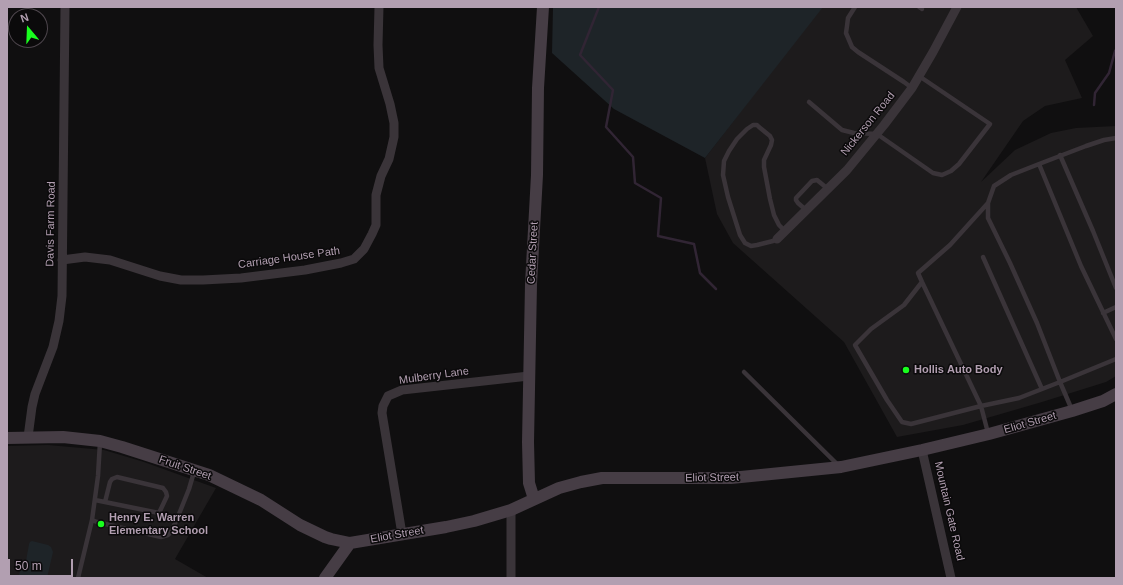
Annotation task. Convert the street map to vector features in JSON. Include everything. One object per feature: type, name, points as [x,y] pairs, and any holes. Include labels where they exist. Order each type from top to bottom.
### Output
[{"type":"main road","name":"Cedar Street","points":[[534,499],[529,483],[529,376],[531,284],[537,175],[538,88],[543,7]]},
{"type":"main road","name":"Eliot Street","points":[[350,543],[446,527],[474,520],[511,510],[559,488],[602,478],[731,478],[841,467],[989,434],[1072,411],[1116,394]]},
{"type":"main road","name":"Fruit Street","points":[[7,438],[63,437],[100,441],[195,470],[209,475],[261,500],[300,525],[325,537],[350,543]]},
{"type":"main road","points":[[325,578],[350,543]]},
{"type":"street","name":"Davis Farm Road","points":[[28,437],[34,394],[53,347],[59,321],[62,296],[65,7]]},
{"type":"street","name":"Carriage House Path","points":[[62,260],[85,257],[110,260],[160,276],[182,280],[203,280],[241,278],[305,270],[341,264],[354,259],[364,249],[376,225],[376,195],[381,176],[389,159],[394,137],[394,123],[390,104],[379,68],[379,7]]},
{"type":"street","name":"Nickerson Road","points":[[777,239],[847,170],[912,88],[957,7]]},
{"type":"street","name":"Mulberry Lane","points":[[402,534],[382,414],[383,406],[388,396],[402,390],[529,376]]},
{"type":"street","name":"Mountain Gate Road","points":[[922,450],[952,578]]},
{"type":"street","points":[[511,510],[511,578]]},
{"type":"lane","points":[[855,7],[848,18],[846,26],[846,33],[852,47],[912,88]]},
{"type":"lane","points":[[809,102],[842,130],[854,133],[876,134],[933,173],[942,174],[951,171],[960,164],[990,124],[919,76]]},
{"type":"lane","points":[[777,239],[751,246],[745,243],[740,235],[723,175],[724,161],[729,151],[737,139],[753,125],[757,125],[770,136],[772,140],[764,160],[764,166],[774,215],[779,225],[785,231]]},
{"type":"lane","points":[[1072,411],[1037,323],[988,218],[988,203],[994,186],[1011,175],[1060,155],[1104,140],[1116,138]]},
{"type":"lane","points":[[1060,155],[1116,288]]},
{"type":"lane","points":[[1039,164],[1081,266],[1116,339]]},
{"type":"lane","points":[[806,210],[796,200],[796,198],[812,181],[817,180],[828,189]]},
{"type":"lane","points":[[988,203],[950,245],[918,273],[980,406],[989,434]]},
{"type":"lane","points":[[983,257],[1042,389]]},
{"type":"lane","points":[[922,282],[904,306],[871,329],[855,345],[887,400],[902,422],[911,424],[980,406],[1019,398],[1116,359]]},
{"type":"lane","points":[[1103,313],[1116,307]]},
{"type":"lane","points":[[744,372],[841,467]]},
{"type":"lane","points":[[78,578],[92,520],[98,476],[100,441]]},
{"type":"lane","points":[[92,520],[161,537],[168,535],[177,519],[195,470]]},
{"type":"lane","points":[[105,502],[110,482],[112,479],[117,477],[163,488],[167,496],[159,513]]},
{"type":"lane","points":[[95,500],[159,513],[177,519]]},
{"type":"shaded area","points":[[553,7],[823,7],[705,158],[614,109],[552,53]]},
{"type":"shaded area","points":[[821,7],[1076,7],[1093,36],[1065,60],[1082,98],[1045,106],[1023,121],[981,182],[1015,150],[1051,133],[1076,128],[1116,126],[1116,376],[1106,382],[963,425],[897,437],[844,342],[733,243],[717,214],[705,158]]},
{"type":"shaded area","name":"Henry E. Warren Elementary School","points":[[48,445],[104,450],[144,462],[216,488],[175,559],[208,578],[7,578],[7,446]]},
{"type":"shaded area","points":[[32,541],[51,547],[53,552],[47,578],[28,578],[19,576],[21,566],[26,561],[29,544]]},
{"type":"waterway","points":[[599,7],[580,55],[613,90],[606,127],[633,157],[635,183],[661,198],[658,236],[694,244],[700,273],[716,289]]},
{"type":"waterway","points":[[1094,105],[1095,93],[1109,73],[1116,50]]},
{"type":"place","name":"Hollis Auto Body","points":[[906,370]]},
{"type":"place","name":"Henry E. Warren Elementary School","points":[[101,524]]}]
